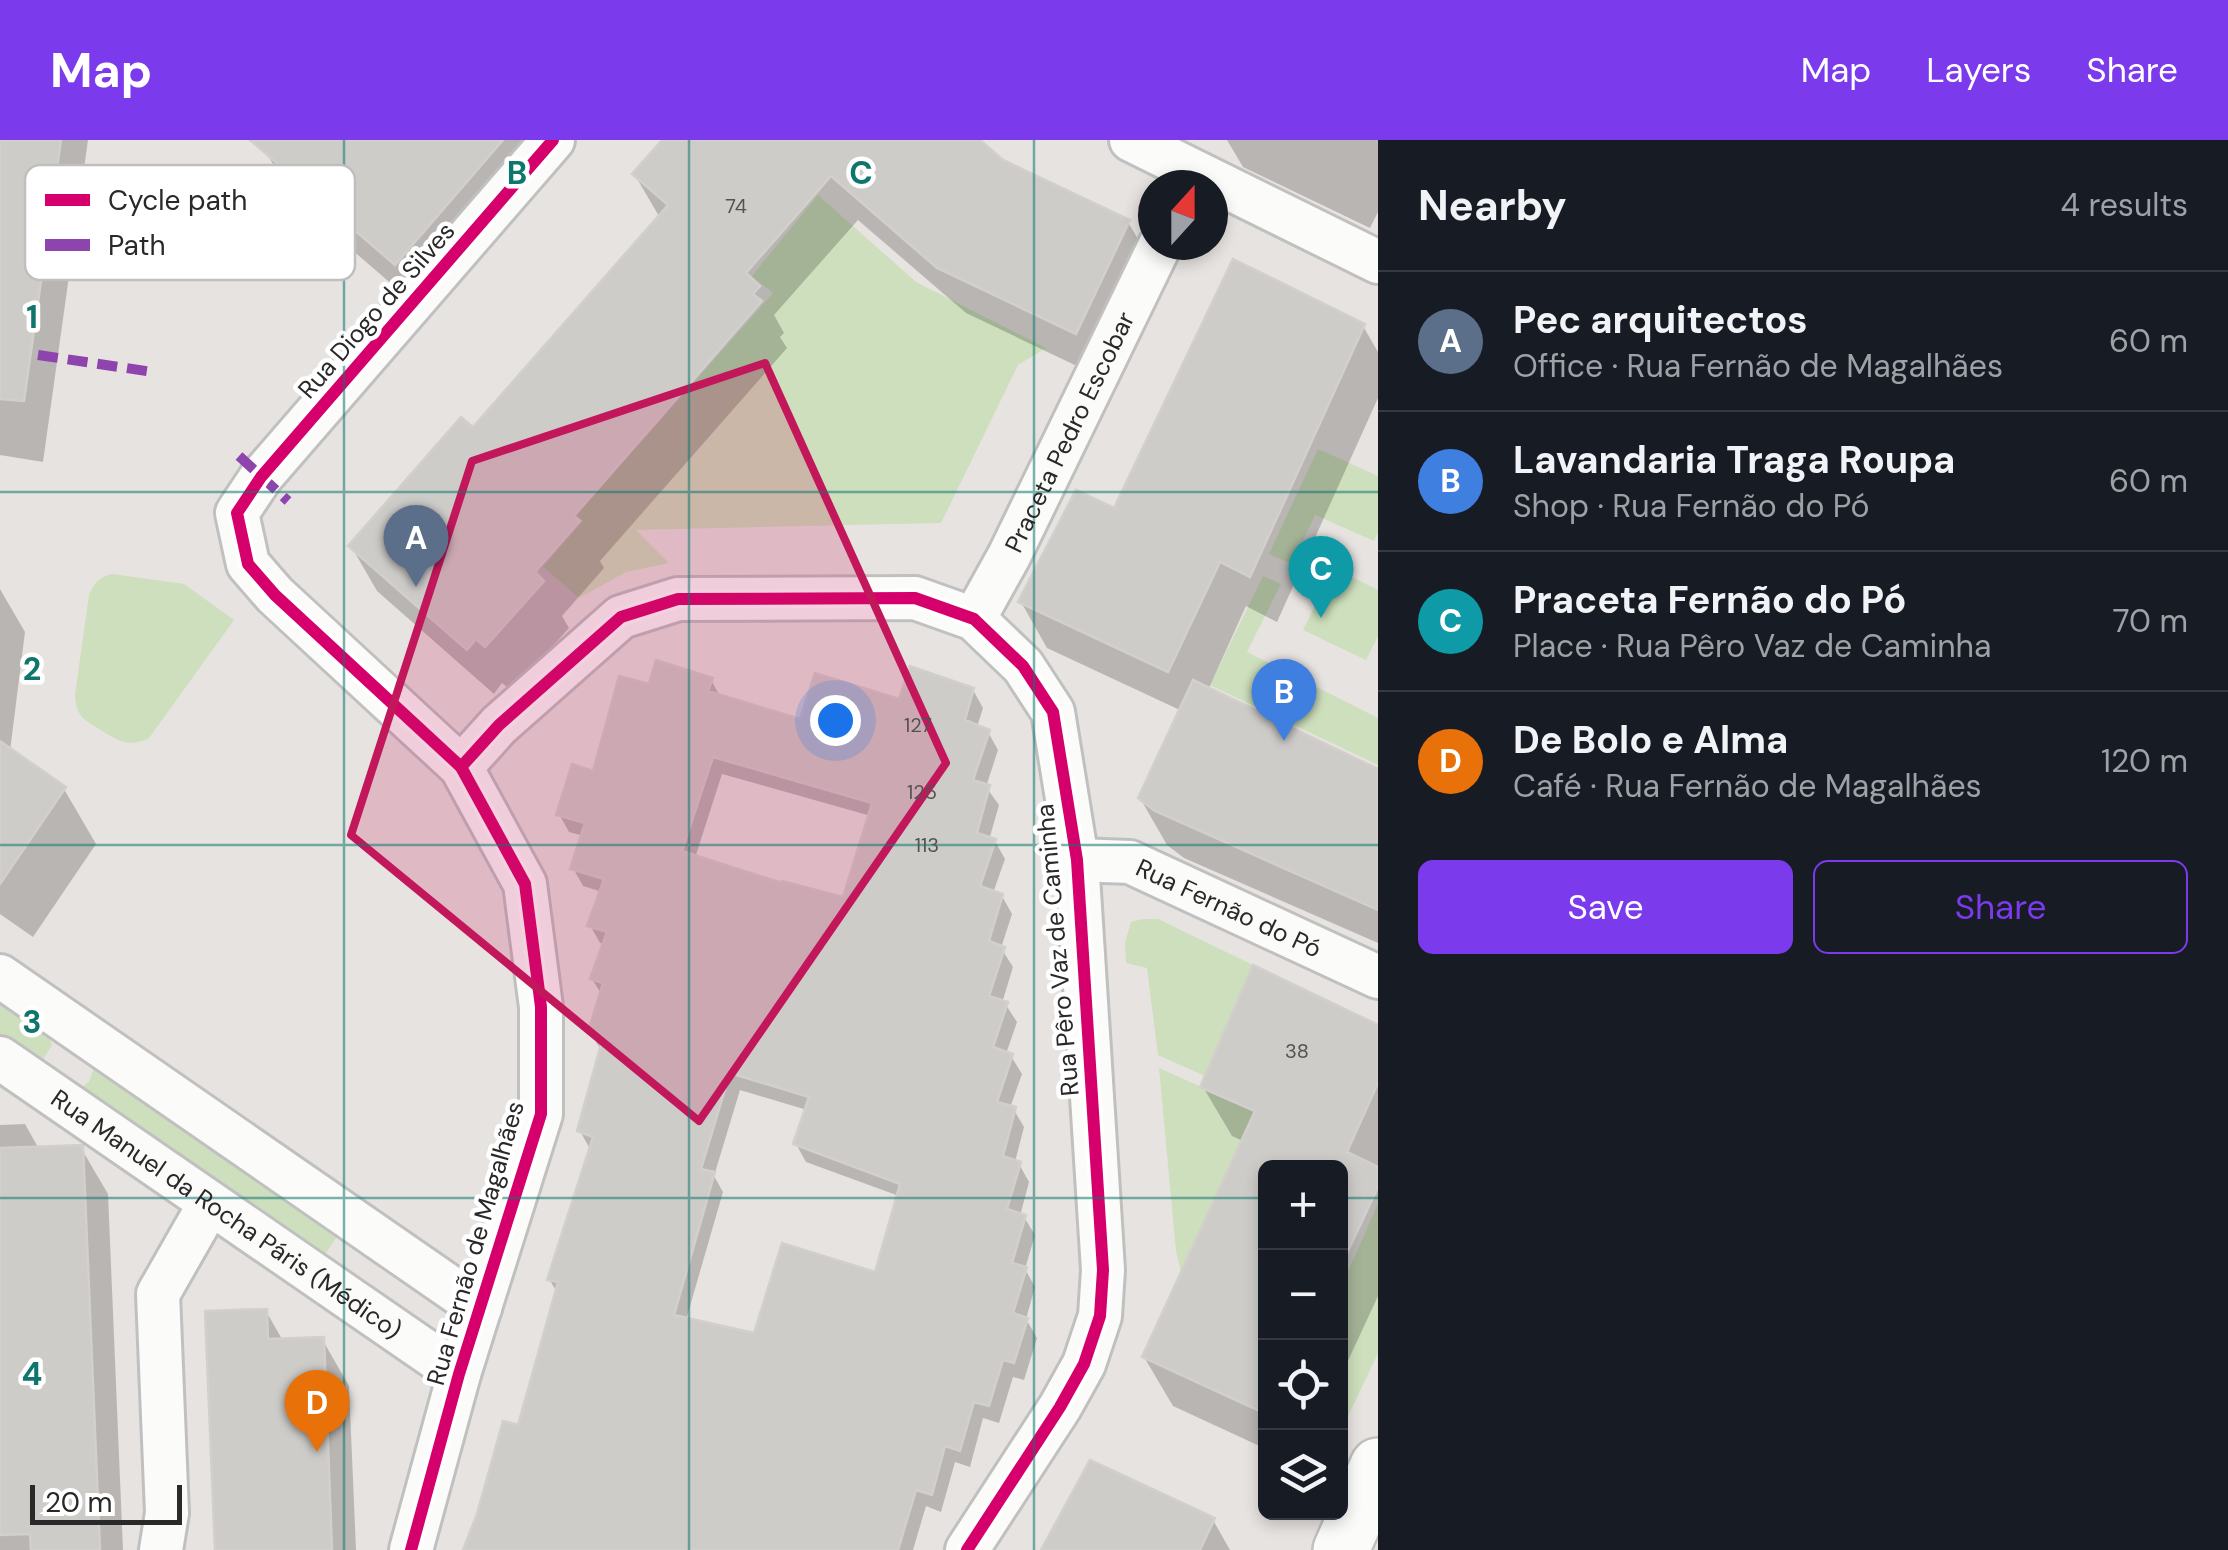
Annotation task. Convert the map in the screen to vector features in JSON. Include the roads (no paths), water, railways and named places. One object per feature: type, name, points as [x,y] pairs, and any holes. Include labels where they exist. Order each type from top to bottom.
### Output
[{"type":"main road","points":[[1341,1550],[1378,1466]]},
{"type":"street","name":"Rua Diogo de Silves","points":[[237,513],[260,477],[553,140]]},
{"type":"street","points":[[1131,140],[1180,170]]},
{"type":"street","points":[[1228,194],[1378,262]]},
{"type":"street","name":"Praceta Pedro Escobar","points":[[974,619],[1009,556],[1153,260]]},
{"type":"street","name":"Rua Fernão de Magalhães","points":[[237,513],[248,564],[274,595],[461,767],[525,884],[542,1007],[541,1114],[459,1374],[410,1550]]},
{"type":"street","name":"Rua Pêro Vaz de Caminha","points":[[461,767],[499,725],[620,617],[678,598],[915,598],[974,619],[1022,666],[1054,712],[1077,860],[1103,1270],[1100,1316],[1084,1364],[1060,1407],[967,1550]]},
{"type":"street","name":"Rua Fernão do Pó","points":[[1077,860],[1130,862],[1378,977]]},
{"type":"street","points":[[0,976],[480,1308]]},
{"type":"street","name":"Rua Manuel da Rocha Páris (Médico)","points":[[44,1088],[69,1072],[80,1032]]},
{"type":"street","name":"Rua Manuel da Rocha Páris (Médico)","points":[[0,1058],[459,1374]]},
{"type":"street","points":[[161,1550],[167,1513],[158,1294],[210,1203]]},
{"type":"place","name":"Pec arquitectos","points":[[416,587]]},
{"type":"place","name":"Praceta Fernão do Pó","points":[[1321,618]]},
{"type":"place","name":"Lavandaria Traga Roupa","points":[[1284,741]]},
{"type":"place","name":"De Bolo e Alma","points":[[317,1452]]}]
